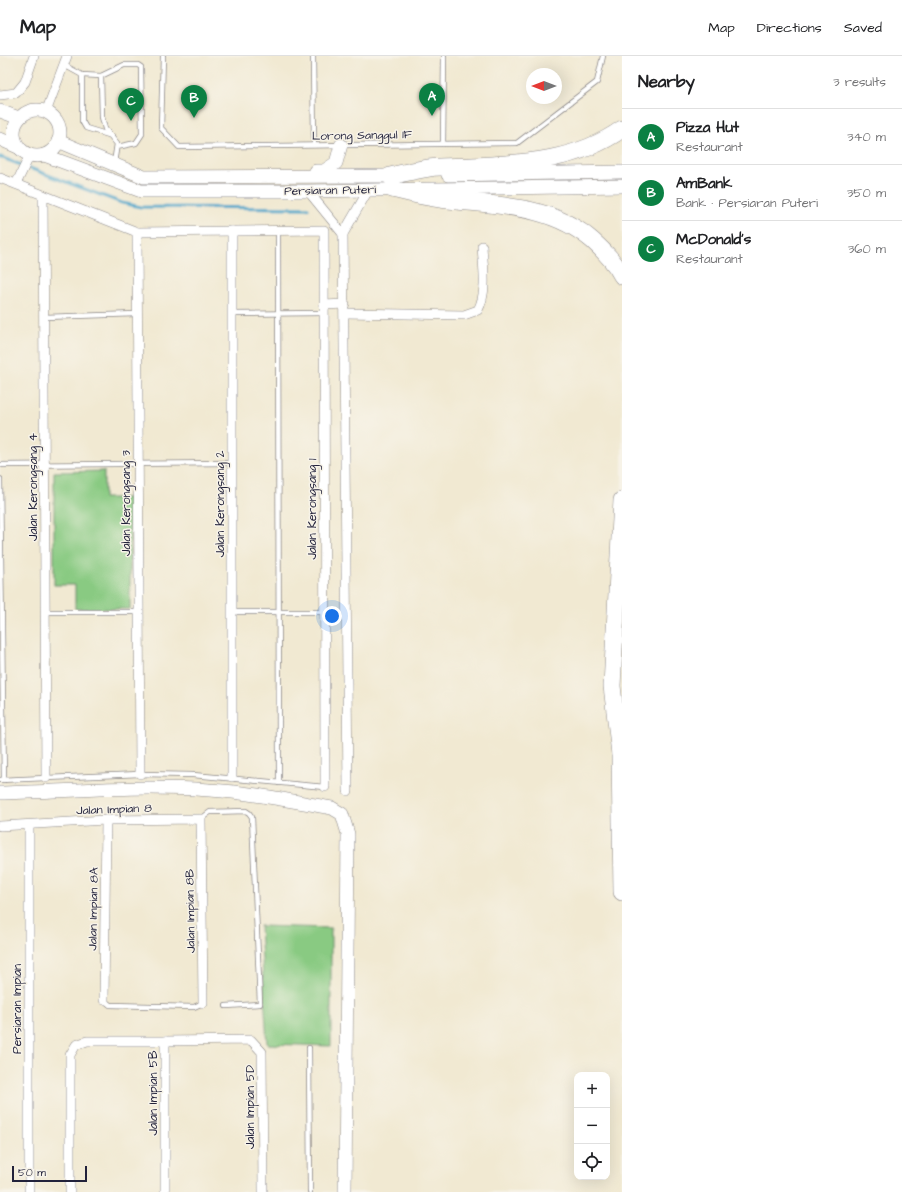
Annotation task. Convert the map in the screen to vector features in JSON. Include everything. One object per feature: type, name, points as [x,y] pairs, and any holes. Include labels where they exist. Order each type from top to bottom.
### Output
[{"type":"highway","points":[[386,180],[429,168],[509,164],[542,160],[579,151],[608,139],[622,129]]},
{"type":"highway","points":[[386,180],[418,196],[503,204],[559,218],[574,226],[602,249],[616,264],[622,276]]},
{"type":"highway","points":[[622,500],[612,686],[621,746],[622,892]]},
{"type":"street","points":[[1,96],[16,93],[25,82],[34,56]]},
{"type":"street","points":[[46,112],[65,60]]},
{"type":"street","points":[[16,184],[29,159],[44,155],[55,147],[59,134],[56,121],[46,112],[34,110],[24,114],[19,118],[14,132],[18,147]]},
{"type":"street","points":[[0,111],[19,118]]},
{"type":"street","points":[[0,139],[18,147],[29,159]]},
{"type":"street","name":"Persiaran Puteri","points":[[58,141],[144,177],[261,177],[622,186]]},
{"type":"street","points":[[341,145],[346,164],[352,169],[386,180]]},
{"type":"street","points":[[261,177],[324,171],[336,163],[341,145]]},
{"type":"street","name":"Persiaran Puteri","points":[[44,155],[141,191],[369,189],[386,180],[622,172]]},
{"type":"street","points":[[0,178],[137,232],[278,230]]},
{"type":"street","points":[[348,791],[343,234],[369,189]]},
{"type":"street","points":[[308,190],[343,234]]},
{"type":"street","name":"Jalan Kerongsang 4","points":[[43,195],[46,778]]},
{"type":"street","name":"Jalan Kerongsang 1","points":[[278,230],[324,230],[325,787]]},
{"type":"street","name":"Jalan Kerongsang 2","points":[[232,231],[232,778]]},
{"type":"street","name":"Jalan Kerongsang 3","points":[[137,232],[140,774]]},
{"type":"street","points":[[324,309],[344,308],[464,315],[478,310],[482,303],[484,288],[482,246]]},
{"type":"street","points":[[0,793],[161,789],[208,790],[243,793],[332,808],[342,814],[348,834],[345,1192]]},
{"type":"street","name":"Jalan Impian 8","points":[[0,826],[106,820],[200,819]]},
{"type":"street","name":"Jalan Impian 8B","points":[[200,819],[204,1003]]},
{"type":"street","name":"Jalan Impian 8A","points":[[104,1000],[106,820]]},
{"type":"street","name":"Persiaran Impian","points":[[29,825],[29,1192]]},
{"type":"street","name":"Jalan Impian 5D","points":[[165,1041],[251,1040],[262,1052],[263,1192]]},
{"type":"street","name":"Jalan Impian 5B","points":[[70,1192],[70,1055],[76,1044],[87,1041],[165,1041],[165,1192]]},
{"type":"lane","name":"Lorong Sanggul 1F","points":[[163,56],[161,128],[179,147],[517,143],[597,82],[603,56]]},
{"type":"lane","points":[[313,56],[314,145]]},
{"type":"lane","points":[[443,144],[444,56]]},
{"type":"lane","points":[[65,60],[82,74],[101,76],[124,65],[138,65],[141,67],[142,134],[136,143],[117,147]]},
{"type":"lane","points":[[82,74],[82,121],[86,128],[112,136]]},
{"type":"lane","points":[[101,76],[102,117],[105,129],[112,136],[117,147],[114,165]]},
{"type":"lane","points":[[278,230],[279,783]]},
{"type":"lane","points":[[232,314],[279,313],[324,309]]},
{"type":"lane","points":[[44,317],[137,314]]},
{"type":"lane","points":[[0,465],[232,463]]},
{"type":"lane","points":[[0,478],[2,780],[140,774],[193,775],[325,787]]},
{"type":"lane","points":[[46,612],[139,612]]},
{"type":"lane","points":[[232,612],[324,612]]},
{"type":"lane","points":[[200,819],[210,812],[246,811],[252,817],[260,1004],[226,1006]]},
{"type":"lane","points":[[104,1000],[110,1005],[194,1007],[204,1003]]},
{"type":"lane","points":[[309,1048],[310,1192]]},
{"type":"green space","points":[[104,471],[104,498],[130,498],[130,609],[75,609],[75,585],[54,585],[54,472]]},
{"type":"green space","points":[[260,926],[331,928],[331,1046],[267,1044]]},
{"type":"waterway","points":[[0,157],[122,203],[141,207],[308,208]]},
{"type":"place","name":"Pizza Hut","points":[[432,116]]},
{"type":"place","name":"AmBank","points":[[194,118]]},
{"type":"place","name":"McDonald's","points":[[131,121]]}]
